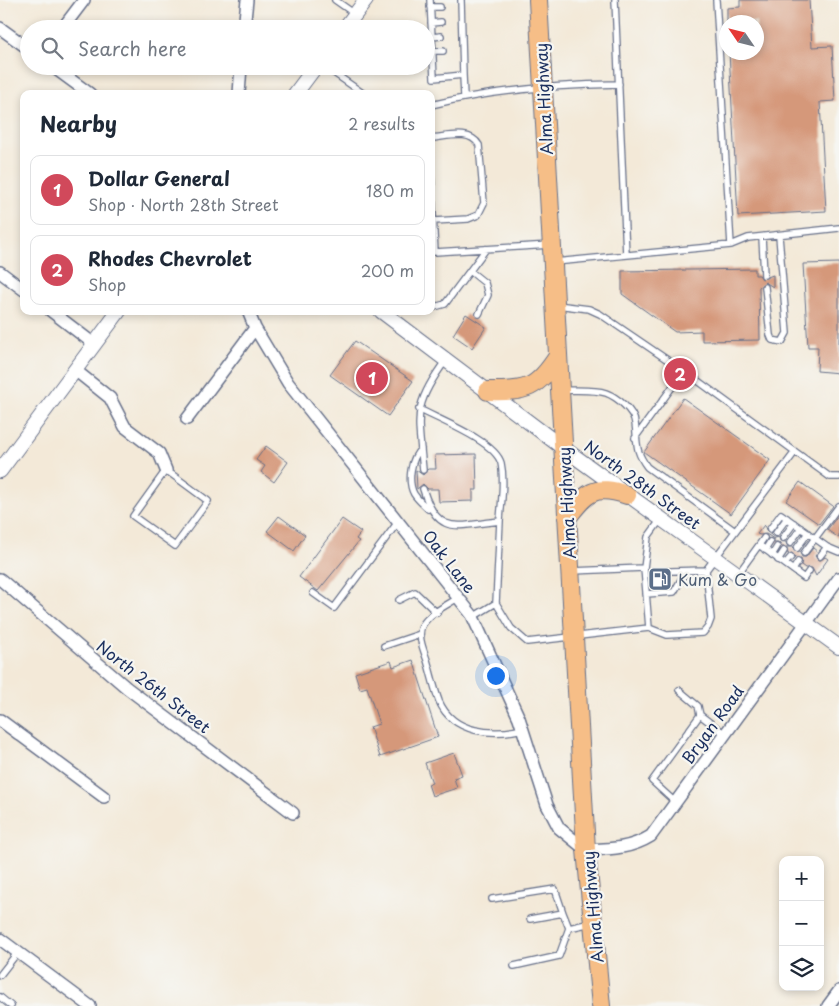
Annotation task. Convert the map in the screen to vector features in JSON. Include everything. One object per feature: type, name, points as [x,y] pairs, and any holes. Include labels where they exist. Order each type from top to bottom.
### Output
[{"type":"main road","name":"Alma Highway","points":[[538,0],[586,850],[601,1006]]},
{"type":"main road","points":[[488,392],[522,390],[533,386],[547,374],[558,356]]},
{"type":"main road","points":[[567,518],[583,497],[597,489],[609,489],[627,494]]},
{"type":"street","points":[[69,20],[84,0]]},
{"type":"street","points":[[245,20],[247,0]]},
{"type":"street","points":[[351,20],[366,0]]},
{"type":"street","points":[[0,28],[20,42]]},
{"type":"street","points":[[64,75],[85,90]]},
{"type":"street","points":[[239,90],[240,75]]},
{"type":"street","points":[[298,90],[309,75]]},
{"type":"street","points":[[0,272],[20,287]]},
{"type":"street","points":[[56,315],[94,344]]},
{"type":"street","points":[[0,471],[116,315]]},
{"type":"street","name":"Oak Lane","points":[[250,315],[255,328],[288,383],[473,617],[523,729],[547,805],[559,828],[586,850]]},
{"type":"street","name":"North 28th Street","points":[[386,315],[563,448],[839,647]]},
{"type":"street","points":[[186,419],[255,328]]},
{"type":"street","points":[[75,370],[110,398],[125,427],[159,453],[166,470]]},
{"type":"street","name":"Bryan Road","points":[[586,850],[626,848],[638,844],[651,836],[839,578]]},
{"type":"street","name":"North 26th Street","points":[[0,579],[127,688],[293,813]]},
{"type":"street","points":[[0,720],[104,797]]},
{"type":"street","points":[[0,939],[90,1006]]},
{"type":"street","points":[[828,1006],[839,992]]},
{"type":"lane","points":[[335,0],[355,14]]},
{"type":"lane","points":[[430,0],[431,20]]},
{"type":"lane","points":[[615,0],[626,255]]},
{"type":"lane","points":[[716,0],[731,245]]},
{"type":"lane","points":[[453,6],[461,3],[462,34],[459,49],[464,97]]},
{"type":"lane","points":[[430,8],[440,7]]},
{"type":"lane","points":[[453,21],[461,20]]},
{"type":"lane","points":[[435,22],[441,22]]},
{"type":"lane","points":[[454,35],[462,34]]},
{"type":"lane","points":[[435,37],[441,36]]},
{"type":"lane","points":[[435,51],[442,50]]},
{"type":"lane","points":[[337,75],[358,90]]},
{"type":"lane","points":[[434,75],[434,78],[463,75]]},
{"type":"lane","points":[[435,104],[464,97],[543,86],[619,84]]},
{"type":"lane","points":[[435,138],[466,135],[475,138],[479,145],[484,203],[478,215],[468,219],[435,221]]},
{"type":"lane","points":[[435,252],[486,249],[552,254],[626,255],[731,245],[748,238],[780,236],[839,228]]},
{"type":"lane","points":[[765,287],[770,335],[772,340],[782,342],[787,333],[780,236]]},
{"type":"lane","points":[[762,237],[764,275]]},
{"type":"lane","points":[[435,307],[445,304],[486,249]]},
{"type":"lane","points":[[470,271],[485,283],[488,295],[479,314]]},
{"type":"lane","points":[[555,305],[589,309],[600,314],[684,371],[830,477],[839,477]]},
{"type":"lane","points":[[423,470],[419,409],[428,384],[446,360]]},
{"type":"lane","points":[[635,438],[684,371]]},
{"type":"lane","points":[[560,390],[605,393],[625,405],[635,421],[638,455],[647,467],[735,531]]},
{"type":"lane","points":[[419,409],[488,445],[497,454],[502,475],[496,603],[511,628],[527,642],[649,628],[666,635],[703,632],[708,627],[711,619],[706,570],[795,452]]},
{"type":"lane","points":[[421,449],[414,456],[412,462],[412,488],[419,500],[437,519],[454,526],[500,521]]},
{"type":"lane","points":[[166,470],[208,501],[175,546],[133,516],[166,470]]},
{"type":"lane","points":[[423,489],[430,510]]},
{"type":"lane","points":[[804,553],[839,506]]},
{"type":"lane","points":[[770,529],[781,514],[827,547],[838,550]]},
{"type":"lane","points":[[776,533],[787,518]]},
{"type":"lane","points":[[649,628],[646,594],[648,537],[661,519]]},
{"type":"lane","points":[[313,593],[334,608],[398,522]]},
{"type":"lane","points":[[783,538],[794,523]]},
{"type":"lane","points":[[790,543],[801,528]]},
{"type":"lane","points":[[797,548],[808,533]]},
{"type":"lane","points":[[738,574],[764,538]]},
{"type":"lane","points":[[764,550],[770,542]]},
{"type":"lane","points":[[759,545],[804,578],[810,570]]},
{"type":"lane","points":[[772,555],[777,547]]},
{"type":"lane","points":[[820,556],[827,547]]},
{"type":"lane","points":[[778,560],[784,552]]},
{"type":"lane","points":[[785,564],[791,556]]},
{"type":"lane","points":[[792,570],[798,562]]},
{"type":"lane","points":[[570,571],[646,570]]},
{"type":"lane","points":[[671,571],[706,570]]},
{"type":"lane","points":[[646,594],[674,592],[686,571]]},
{"type":"lane","points":[[399,600],[415,592],[437,613]]},
{"type":"lane","points":[[458,598],[425,622],[420,634],[439,701],[447,714],[467,727],[487,733],[502,734],[523,729]]},
{"type":"lane","points":[[473,617],[496,603]]},
{"type":"lane","points":[[384,646],[420,634]]},
{"type":"lane","points":[[679,690],[698,706],[700,715],[724,734]]},
{"type":"lane","points":[[675,802],[652,781],[700,715]]},
{"type":"lane","points":[[492,899],[555,889],[569,928],[559,956],[514,966]]},
{"type":"lane","points":[[530,919],[563,913]]},
{"type":"lane","points":[[569,928],[593,923]]},
{"type":"lane","points":[[0,975],[18,952]]},
{"type":"lane","points":[[0,998],[11,1006]]},
{"type":"building","points":[[740,0],[809,0],[812,47],[832,46],[835,101],[820,102],[826,211],[738,216],[729,60],[764,60],[764,15],[727,15],[727,8],[740,7]]},
{"type":"building","points":[[839,263],[839,373],[817,371],[818,347],[808,347],[803,264]]},
{"type":"building","points":[[755,269],[755,275],[759,275],[762,279],[773,275],[773,287],[765,282],[759,287],[760,340],[702,341],[702,331],[675,332],[622,294],[622,271]]},
{"type":"building","points":[[466,314],[486,327],[472,348],[453,335]]},
{"type":"building","points":[[355,341],[413,381],[388,416],[330,375]]},
{"type":"building","points":[[683,398],[770,460],[731,514],[644,452]]},
{"type":"building","points":[[266,446],[288,462],[274,482],[261,472],[265,466],[256,460]]},
{"type":"building","points":[[476,454],[477,490],[473,490],[473,501],[439,502],[438,489],[428,489],[423,484],[417,489],[416,470],[423,475],[428,469],[436,469],[435,455]]},
{"type":"building","points":[[800,482],[833,506],[819,524],[786,501]]},
{"type":"building","points":[[839,514],[839,538],[827,530]]},
{"type":"building","points":[[279,516],[305,535],[294,551],[267,531]]},
{"type":"building","points":[[342,519],[361,532],[356,539],[359,541],[318,591],[299,577]]},
{"type":"building","points":[[764,525],[767,532],[775,538],[779,537],[780,541],[786,542],[788,547],[793,547],[794,551],[800,552],[802,557],[806,557],[813,548],[818,552],[815,556],[818,560],[825,557],[828,559],[816,576],[812,568],[805,568],[801,565],[801,558],[796,558],[792,553],[788,554],[787,547],[774,543],[774,539],[766,534],[757,534]]},
{"type":"building","points":[[413,660],[438,737],[380,757],[370,727],[379,724],[367,687],[360,689],[355,673],[391,661],[393,667]]},
{"type":"building","points":[[454,753],[462,775],[454,778],[457,788],[432,796],[428,784],[432,783],[425,763]]},
{"type":"place","name":"Rhodes Chevrolet","points":[[680,374]]},
{"type":"place","name":"Dollar General","points":[[372,378]]},
{"type":"place","name":"Kum & Go","points":[[660,579]]}]
